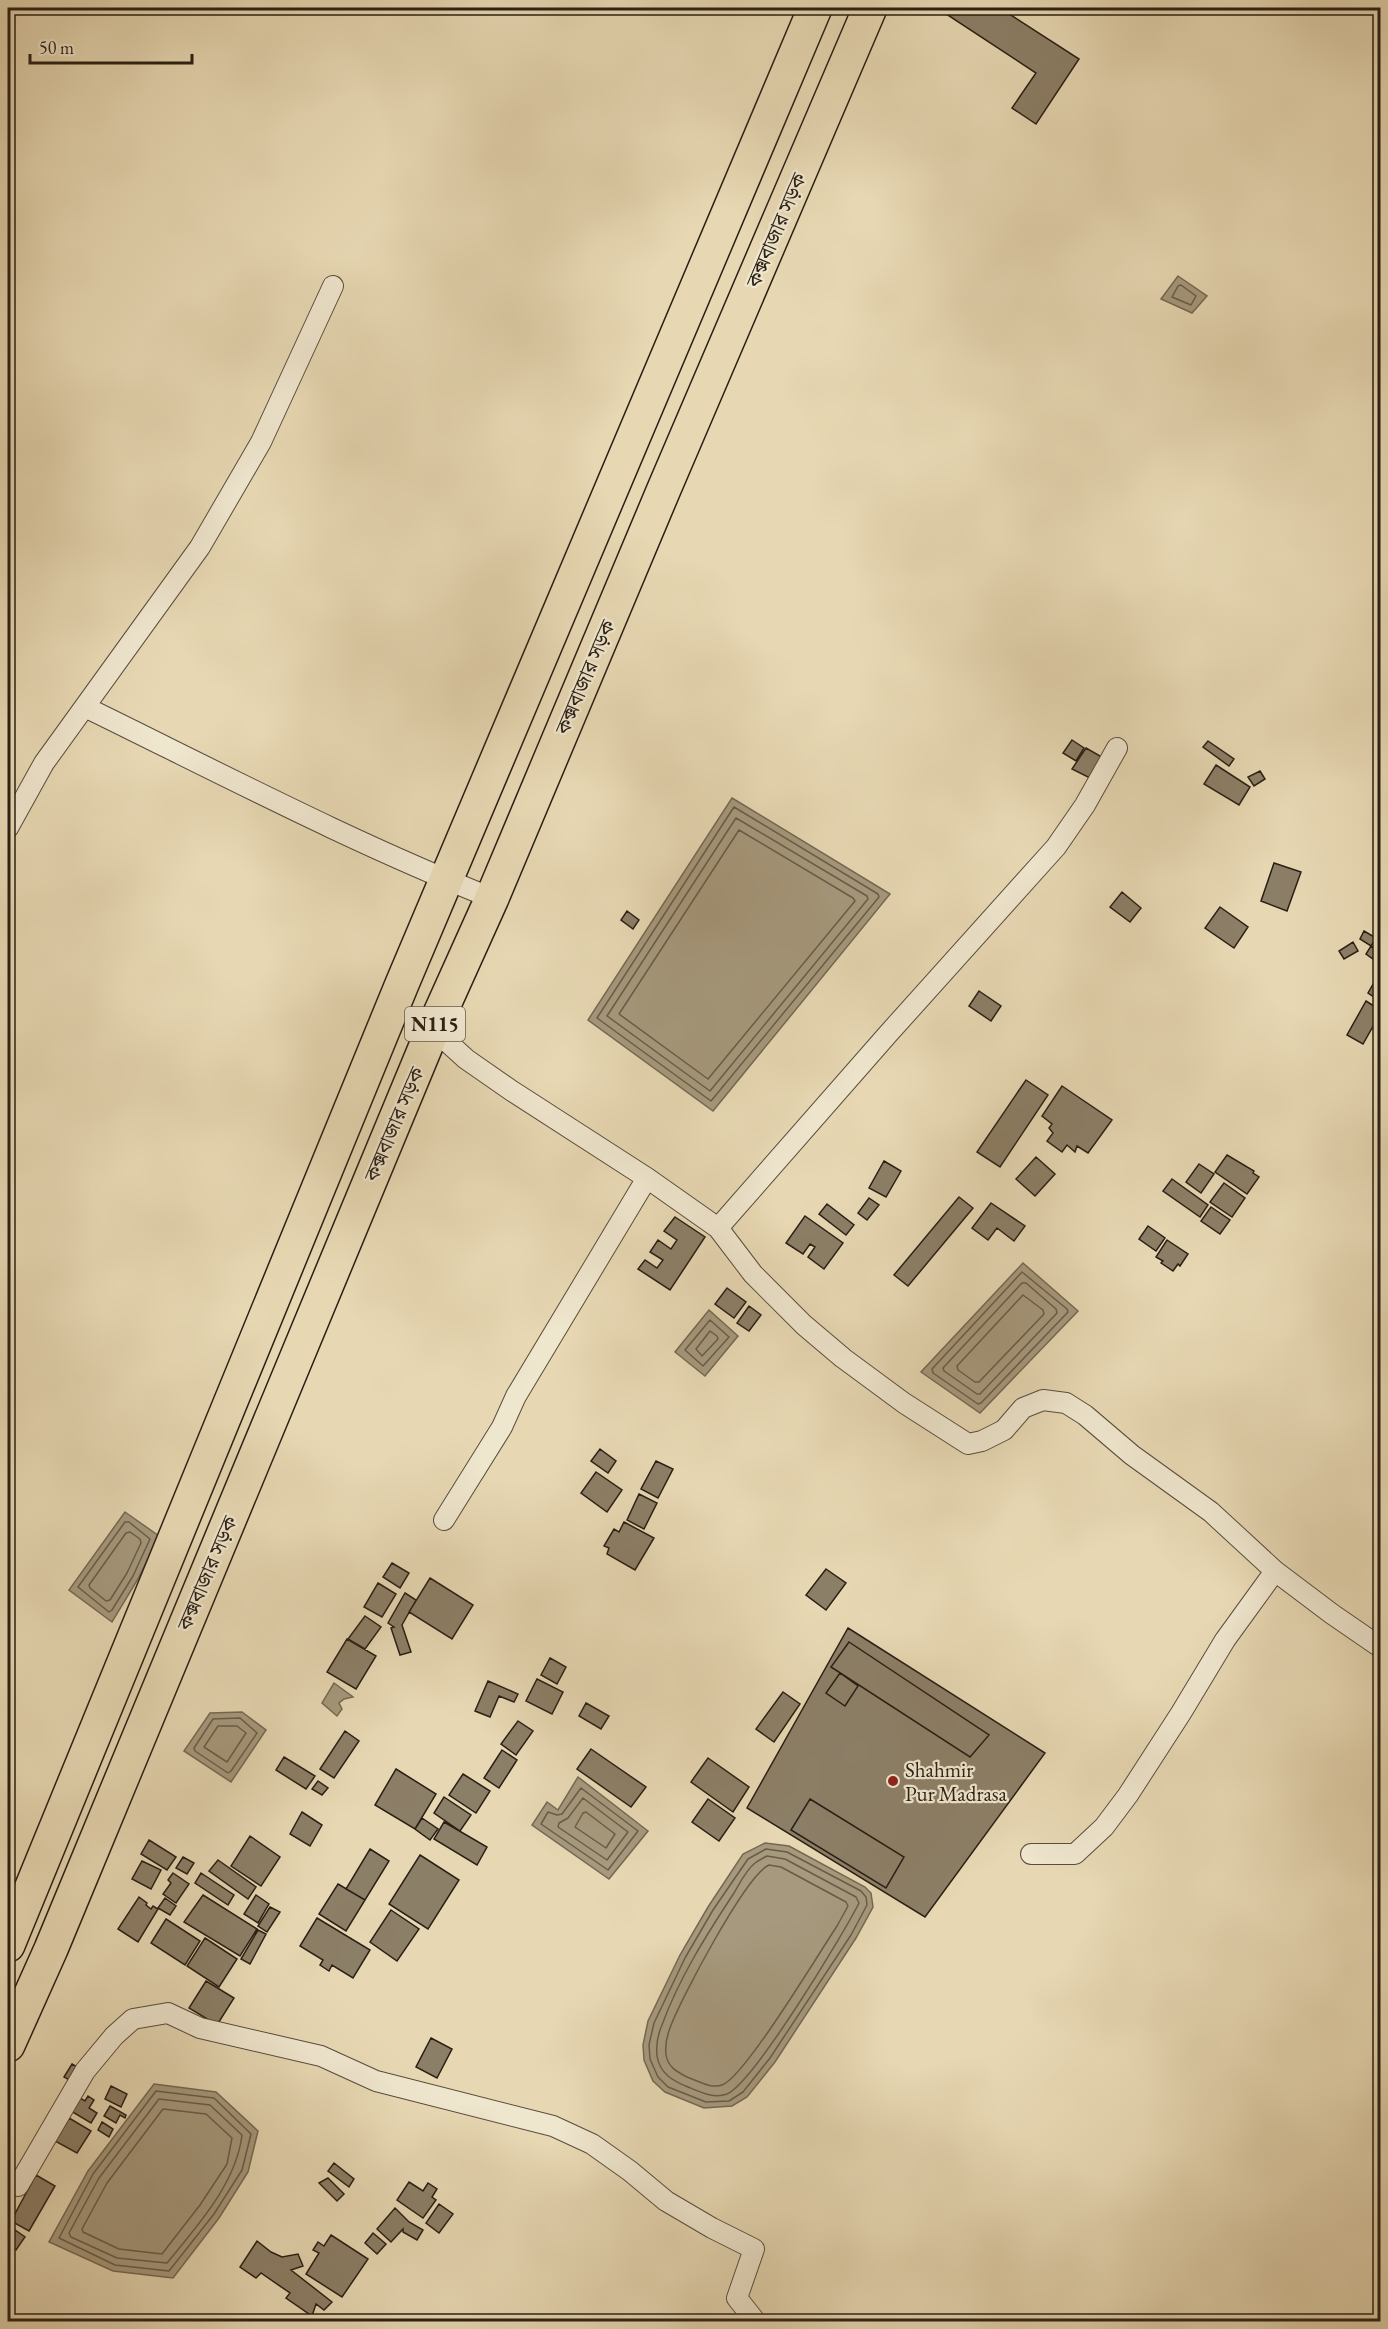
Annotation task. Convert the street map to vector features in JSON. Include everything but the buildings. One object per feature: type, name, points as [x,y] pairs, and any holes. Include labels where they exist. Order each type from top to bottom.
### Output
[{"type":"highway","name":"কক্সবাজার সড়ক","points":[[10,1932],[446,880],[815,8]]},
{"type":"highway","name":"কক্সবাজার সড়ক","points":[[8,2044],[56,1938],[433,1029],[492,898],[870,8]]},
{"type":"street","points":[[8,828],[45,763],[201,547],[261,442],[333,286]]},
{"type":"street","points":[[86,707],[446,880],[492,898]]},
{"type":"street","points":[[718,1228],[888,1034],[1056,848],[1085,805],[1117,748]]},
{"type":"street","points":[[433,1029],[466,1059],[648,1178],[718,1228],[753,1274],[804,1325],[843,1358],[895,1396],[968,1444],[982,1441],[1004,1430],[1023,1408],[1043,1400],[1066,1403],[1085,1415],[1132,1455],[1211,1512],[1275,1571],[1380,1647]]},
{"type":"street","points":[[444,1520],[502,1427],[528,1376],[648,1178]]},
{"type":"street","points":[[1031,1854],[1075,1854],[1104,1827],[1151,1761],[1225,1640],[1275,1571]]},
{"type":"street","points":[[8,2181],[18,2186],[85,2071],[114,2036],[133,2019],[168,2013],[200,2028],[321,2056],[376,2081],[553,2126],[592,2144],[666,2201],[712,2229],[754,2250],[737,2298],[756,2322]]},
{"type":"water","points":[[1178,276],[1207,296],[1192,313],[1161,299]]},
{"type":"water","points":[[732,798],[890,894],[713,1111],[588,1020]]},
{"type":"water","points":[[1023,1263],[1078,1311],[980,1413],[921,1372]]},
{"type":"water","points":[[709,1310],[738,1336],[705,1376],[675,1352]]},
{"type":"water","points":[[125,1512],[159,1536],[138,1579],[112,1622],[69,1590]]},
{"type":"water","points":[[334,1683],[353,1697],[339,1703],[342,1709],[337,1716],[322,1703]]},
{"type":"water","points":[[242,1712],[266,1730],[231,1782],[184,1751],[210,1713]]},
{"type":"water","points":[[578,1777],[648,1831],[609,1879],[532,1825],[547,1802],[558,1810]]},
{"type":"water","points":[[765,1843],[789,1846],[865,1887],[871,1893],[873,1907],[856,1938],[775,2062],[747,2097],[732,2106],[704,2108],[665,2092],[653,2081],[644,2060],[643,2045],[648,2021],[680,1955],[708,1907],[743,1854]]},
{"type":"water","points":[[154,2084],[216,2092],[258,2131],[248,2172],[219,2218],[173,2278],[113,2271],[49,2242],[88,2171]]},
{"type":"place","name":"Shahmir Pur Madrasa","points":[[893,1781]]}]
